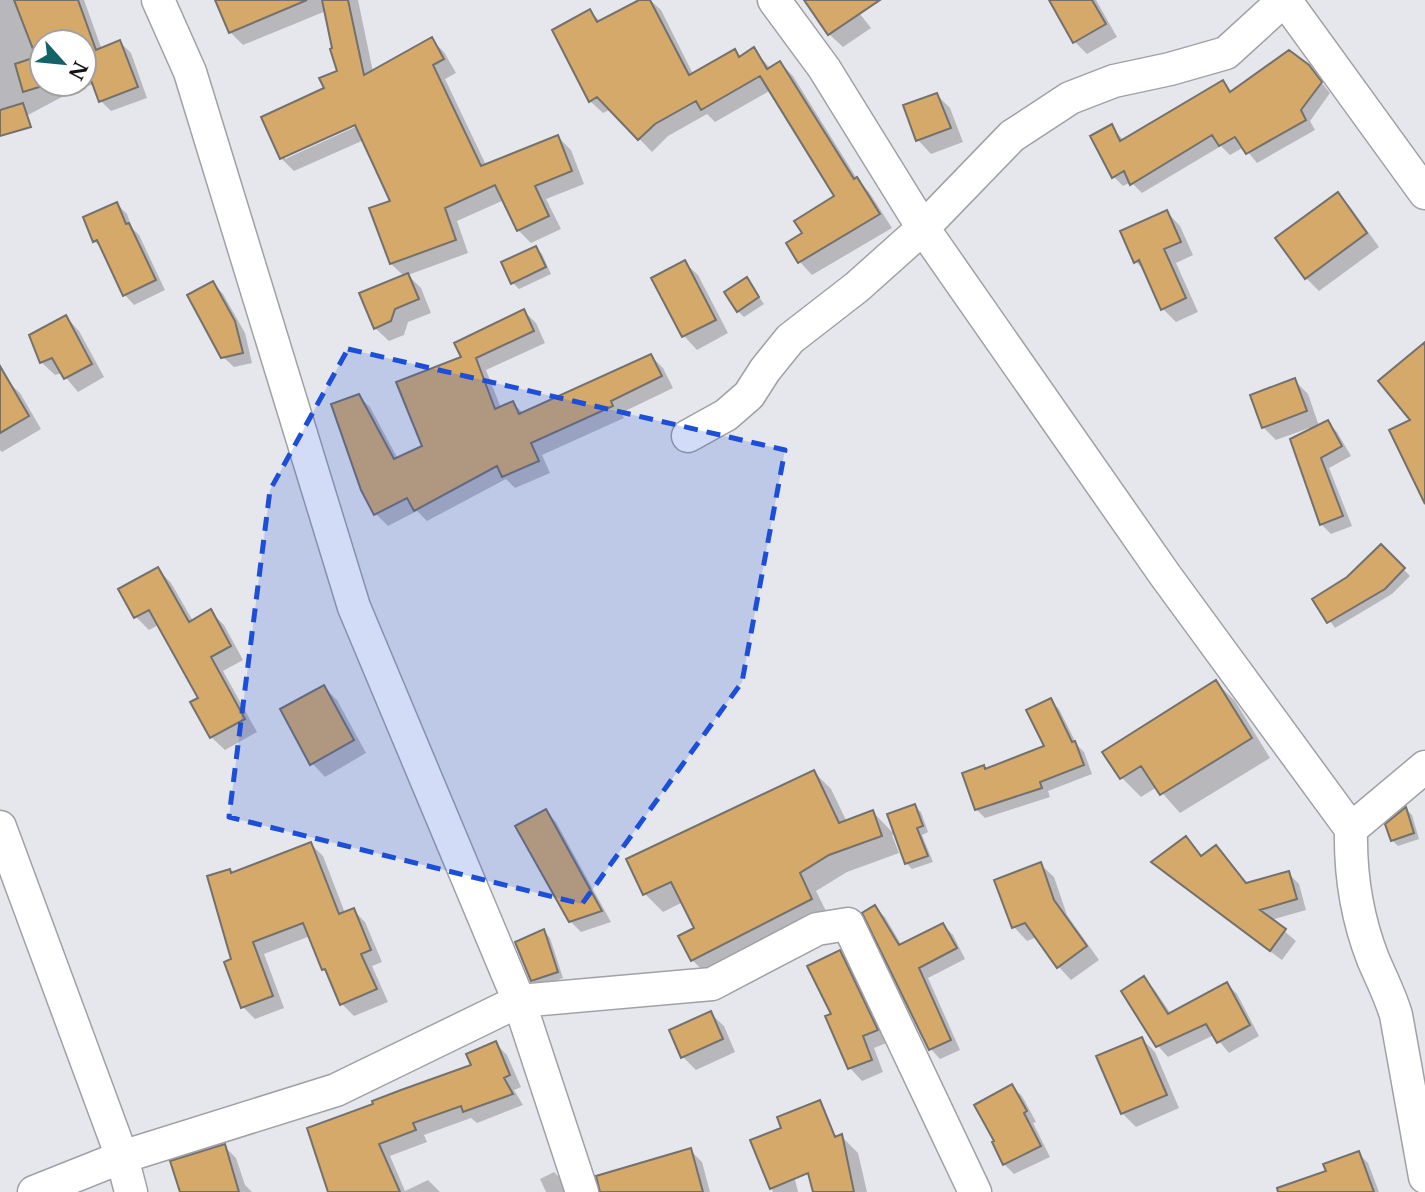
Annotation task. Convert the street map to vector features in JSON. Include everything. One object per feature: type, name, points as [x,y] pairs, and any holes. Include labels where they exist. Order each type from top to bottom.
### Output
[{"type":"street","points":[[158,0],[190,72],[354,607],[519,1001],[583,1192]]},
{"type":"street","points":[[774,0],[824,68],[923,228],[1165,575],[1351,829],[1350,853],[1357,910],[1374,960],[1389,990],[1396,1015],[1425,1177]]},
{"type":"street","points":[[688,436],[726,415],[749,395],[790,339],[857,287],[923,228],[1012,136],[1070,98],[1114,81],[1226,53],[1285,0],[1425,193]]},
{"type":"street","points":[[1351,829],[1425,767]]},
{"type":"street","points":[[0,827],[122,1157],[131,1192]]},
{"type":"street","points":[[34,1192],[122,1157],[336,1090],[519,1001],[712,984],[817,929],[848,924],[975,1192]]},
{"type":"highlighted area","points":[[348,349],[785,450],[742,682],[582,904],[229,817],[270,490]]},
{"type":"building","points":[[14,0],[78,0],[88,28],[28,28],[28,36]]},
{"type":"building","points":[[215,0],[307,0],[229,33]]},
{"type":"building","points":[[322,0],[348,0],[364,75],[432,37],[444,59],[433,65],[481,166],[558,135],[572,171],[535,186],[549,216],[517,231],[495,185],[445,208],[456,240],[390,264],[369,208],[390,201],[355,125],[280,159],[261,117],[324,88],[319,78],[337,71],[330,49],[332,48]]},
{"type":"building","points":[[639,0],[650,0],[689,75],[735,49],[739,57],[754,47],[767,69],[780,61],[854,179],[857,177],[880,214],[798,263],[786,243],[802,233],[794,221],[834,196],[760,76],[701,110],[696,101],[655,124],[638,140],[597,97],[589,102],[552,30],[590,9],[597,22]]},
{"type":"building","points":[[804,0],[880,0],[828,35]]},
{"type":"building","points":[[1049,0],[1092,0],[1106,24],[1073,43]]},
{"type":"building","points":[[120,40],[138,87],[99,102],[98,49]]},
{"type":"building","points":[[1289,50],[1309,65],[1322,82],[1301,110],[1306,120],[1246,154],[1235,137],[1219,146],[1212,135],[1130,185],[1124,171],[1112,178],[1090,136],[1112,124],[1120,141],[1223,80],[1230,92]]},
{"type":"building","points":[[28,60],[28,90],[23,92],[15,64]]},
{"type":"building","points":[[937,93],[951,128],[916,141],[903,105]]},
{"type":"building","points":[[23,103],[31,127],[0,136],[0,110]]},
{"type":"building","points":[[1338,192],[1367,233],[1305,279],[1275,238]]},
{"type":"building","points":[[117,202],[156,280],[123,296],[97,240],[93,242],[83,217]]},
{"type":"building","points":[[1167,210],[1181,242],[1164,249],[1186,298],[1161,310],[1139,260],[1134,263],[1120,231]]},
{"type":"building","points":[[536,246],[546,267],[511,284],[501,262]]},
{"type":"building","points":[[685,260],[716,320],[682,337],[651,278]]},
{"type":"building","points":[[408,273],[419,299],[395,309],[391,321],[374,329],[359,293]]},
{"type":"building","points":[[747,277],[759,297],[737,312],[724,292]]},
{"type":"building","points":[[213,281],[235,321],[243,353],[221,358],[187,295]]},
{"type":"building","points":[[524,309],[534,331],[476,358],[495,409],[513,401],[519,414],[651,354],[662,376],[611,401],[613,406],[531,443],[539,461],[502,477],[497,466],[414,511],[407,498],[374,515],[361,490],[331,404],[359,394],[394,459],[422,446],[396,382],[461,357],[454,343]]},
{"type":"building","points":[[66,315],[92,364],[64,379],[52,358],[40,363],[29,335]]},
{"type":"building","points":[[1425,342],[1425,504],[1389,430],[1410,420],[1378,381]]},
{"type":"building","points":[[0,366],[29,416],[0,433]]},
{"type":"building","points":[[1295,378],[1307,411],[1262,428],[1250,395]]},
{"type":"building","points":[[1328,420],[1342,446],[1321,458],[1343,516],[1320,525],[1290,439]]},
{"type":"building","points":[[1381,544],[1405,568],[1385,589],[1327,623],[1312,599],[1347,577]]},
{"type":"building","points":[[158,567],[189,622],[211,609],[231,646],[211,657],[245,719],[210,738],[190,702],[198,698],[149,610],[134,618],[118,589]]},
{"type":"building","points":[[1216,680],[1252,738],[1160,795],[1141,766],[1120,779],[1102,752]]},
{"type":"building","points":[[324,685],[354,740],[310,765],[280,709]]},
{"type":"building","points":[[1051,698],[1072,742],[1075,741],[1084,765],[1040,782],[1042,788],[975,810],[962,773],[984,765],[985,769],[1044,746],[1026,710]]},
{"type":"building","points":[[814,770],[839,823],[873,810],[882,836],[829,855],[800,873],[812,899],[691,961],[678,936],[694,928],[671,882],[643,895],[626,859]]},
{"type":"building","points":[[915,804],[923,826],[917,828],[928,856],[905,864],[887,814]]},
{"type":"building","points":[[1406,807],[1414,833],[1391,841],[1385,824]]},
{"type":"building","points":[[546,809],[602,911],[569,922],[515,826]]},
{"type":"building","points":[[1186,836],[1201,856],[1216,845],[1246,883],[1289,871],[1297,899],[1260,910],[1286,929],[1270,951],[1151,862]]},
{"type":"building","points":[[311,842],[339,914],[354,908],[371,950],[361,954],[377,989],[340,1005],[303,923],[253,942],[273,996],[241,1008],[224,962],[231,959],[207,876],[230,869],[231,873]]},
{"type":"building","points":[[1041,862],[1054,900],[1087,946],[1057,968],[1025,923],[1012,928],[994,880]]},
{"type":"building","points":[[875,905],[899,945],[943,923],[957,948],[919,968],[951,1040],[929,1050],[862,913]]},
{"type":"building","points":[[544,929],[558,972],[531,981],[515,942]]},
{"type":"building","points":[[840,950],[878,1030],[863,1036],[872,1060],[848,1069],[825,1016],[831,1014],[807,966]]},
{"type":"building","points":[[1144,976],[1168,1014],[1227,982],[1250,1025],[1217,1043],[1206,1024],[1156,1047],[1121,991]]},
{"type":"building","points":[[711,1011],[723,1039],[681,1058],[669,1030]]},
{"type":"building","points":[[1142,1037],[1167,1095],[1121,1114],[1096,1056]]},
{"type":"building","points":[[496,1041],[510,1075],[504,1078],[513,1094],[463,1112],[461,1106],[413,1123],[416,1130],[379,1144],[400,1192],[328,1192],[307,1128],[471,1065],[466,1054]]},
{"type":"building","points":[[1012,1084],[1027,1111],[1024,1113],[1041,1146],[1003,1165],[992,1142],[994,1141],[974,1105]]},
{"type":"building","points":[[820,1100],[835,1137],[842,1134],[854,1192],[813,1192],[808,1173],[770,1189],[750,1140],[781,1128],[777,1117]]},
{"type":"building","points":[[225,1144],[239,1192],[180,1192],[170,1161]]},
{"type":"building","points":[[691,1148],[703,1192],[600,1192],[596,1176]]},
{"type":"building","points":[[1359,1151],[1374,1192],[1278,1192],[1277,1188],[1326,1171],[1323,1164]]}]
